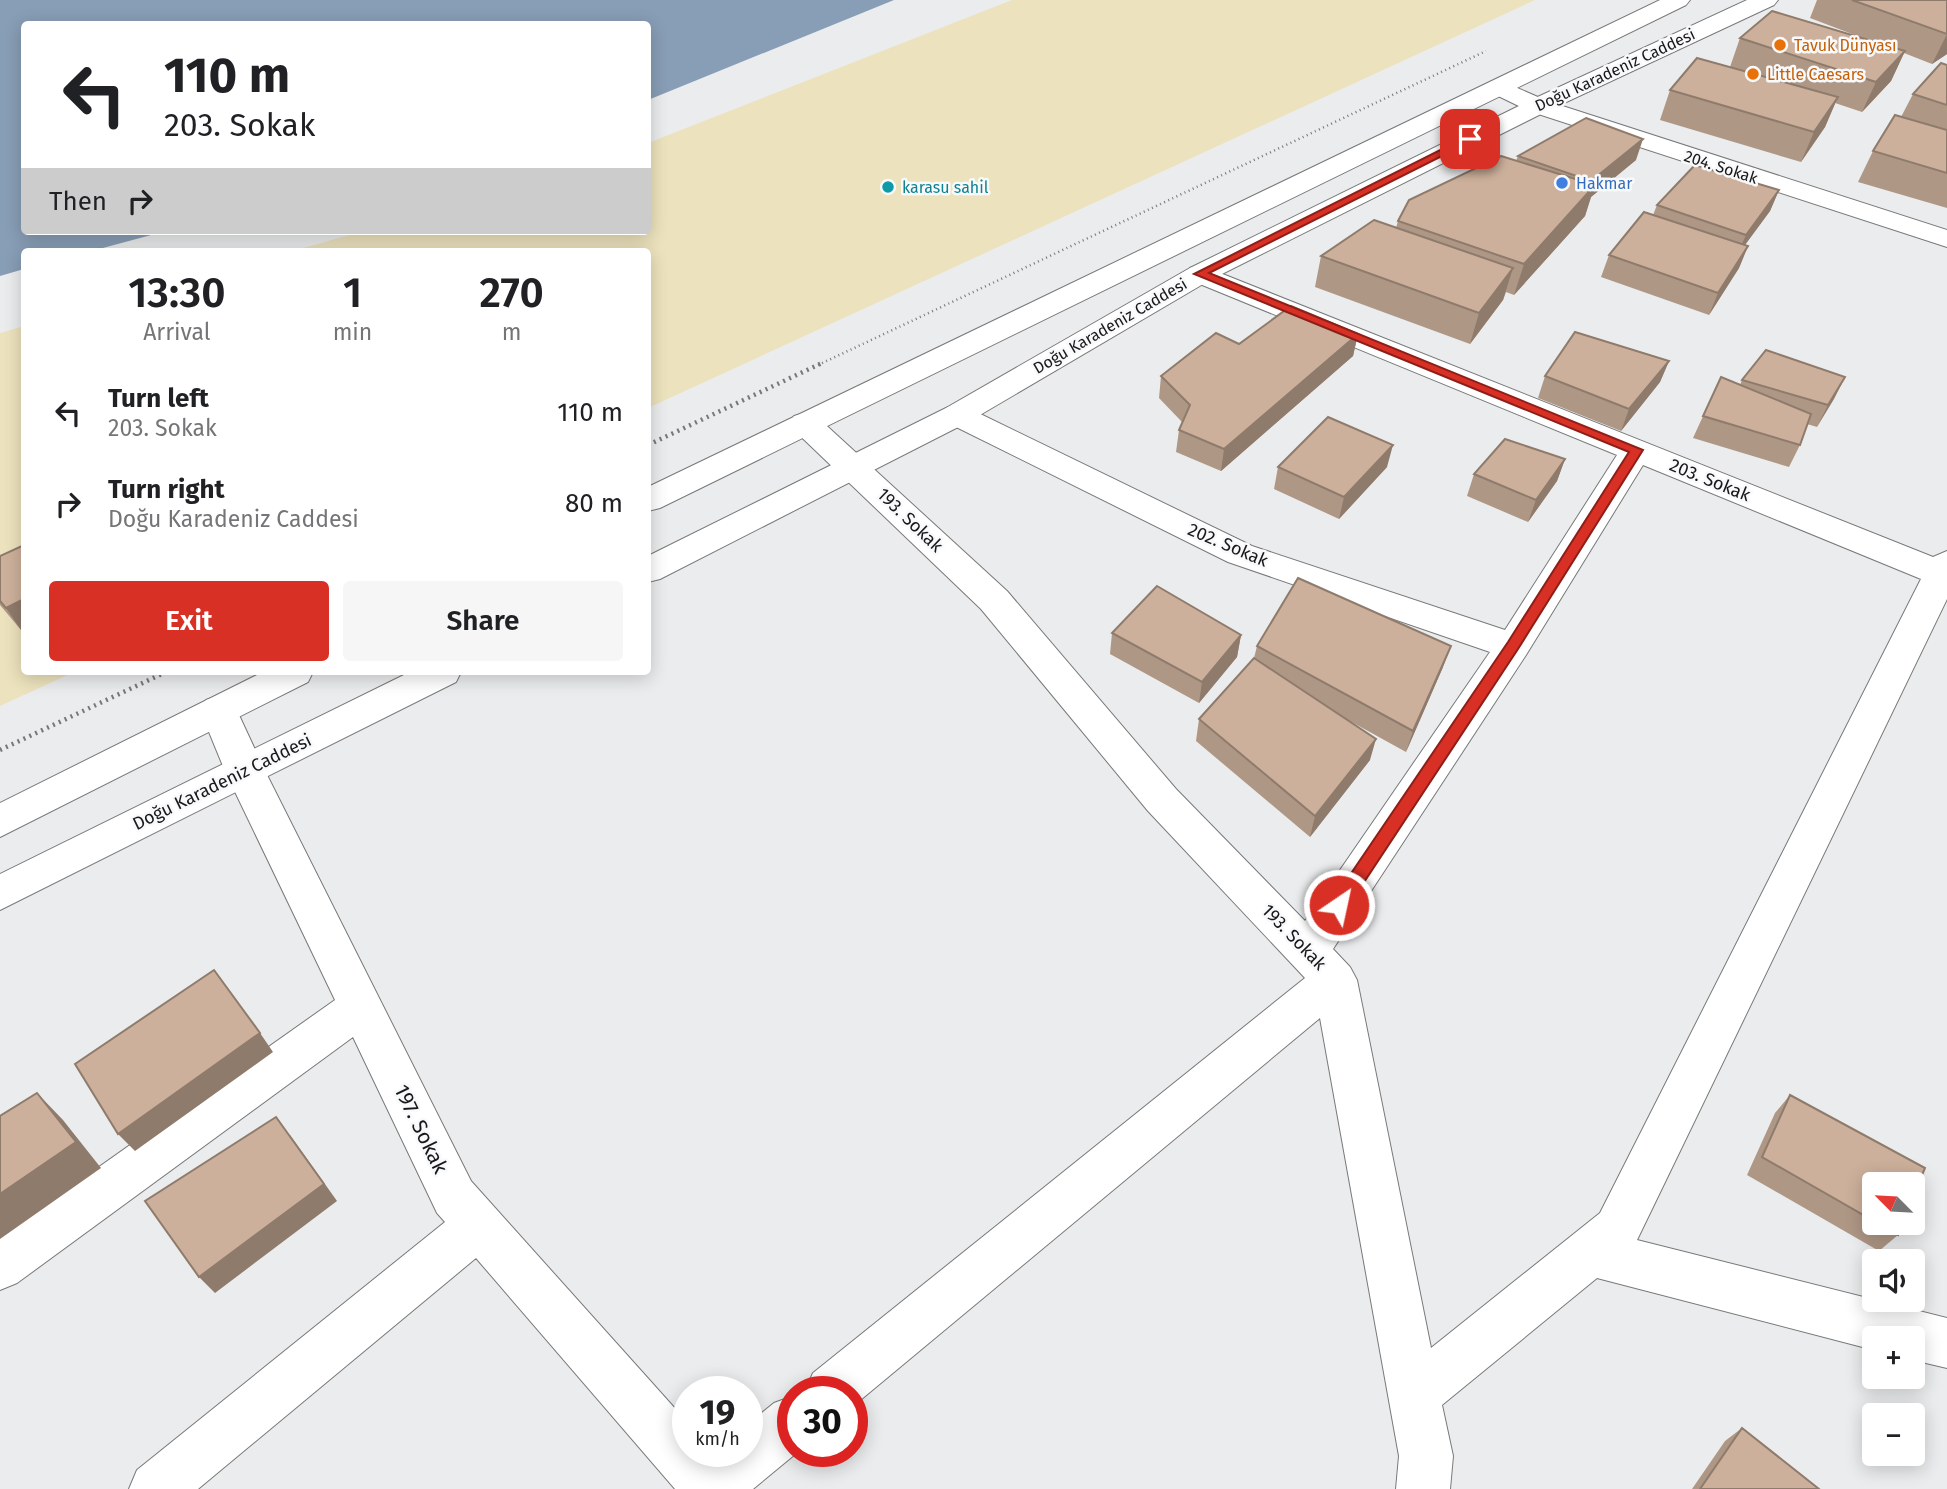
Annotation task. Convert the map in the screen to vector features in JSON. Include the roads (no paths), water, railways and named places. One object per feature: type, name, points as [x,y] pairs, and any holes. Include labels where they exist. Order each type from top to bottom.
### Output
[{"type":"street","name":"Doğu Karadeniz Caddesi","points":[[651,499],[1678,0]]},
{"type":"street","name":"Doğu Karadeniz Caddesi","points":[[651,569],[957,415],[1200,274],[1538,106],[1766,0]]},
{"type":"street","name":"204. Sokak","points":[[1499,87],[1538,106],[1947,239]]},
{"type":"street","name":"203. Sokak","points":[[1200,274],[1945,571]]},
{"type":"street","name":"202. Sokak","points":[[957,415],[1240,554],[1513,646]]},
{"type":"street","name":"193. Sokak","points":[[805,423],[994,600],[1162,800],[1322,966],[848,1376]]},
{"type":"street","points":[[1423,1489],[1426,1456],[1322,966],[1513,646],[1636,450]]},
{"type":"street","points":[[1414,1395],[1617,1230],[1945,571]]},
{"type":"street","points":[[0,821],[289,675]]},
{"type":"street","name":"Doğu Karadeniz Caddesi","points":[[0,893],[437,675]]},
{"type":"street","name":"197. Sokak","points":[[219,710],[245,771],[454,1197],[711,1489]]},
{"type":"street","points":[[0,1266],[361,1006]]},
{"type":"street","points":[[156,1489],[479,1225]]},
{"type":"street","points":[[1590,1252],[1947,1343]]},
{"type":"street","points":[[711,1489],[777,1435]]},
{"type":"water","points":[[0,0],[894,0],[651,99],[651,21],[21,21],[21,235],[151,235],[103,248],[21,248],[21,270],[0,276]]},
{"type":"place","name":"Tavuk Dünyası","points":[[1780,45]]},
{"type":"place","name":"Little Caesars","points":[[1753,74]]},
{"type":"place","name":"Hakmar","points":[[1562,183]]},
{"type":"place","name":"karasu sahil","points":[[888,187]]}]
